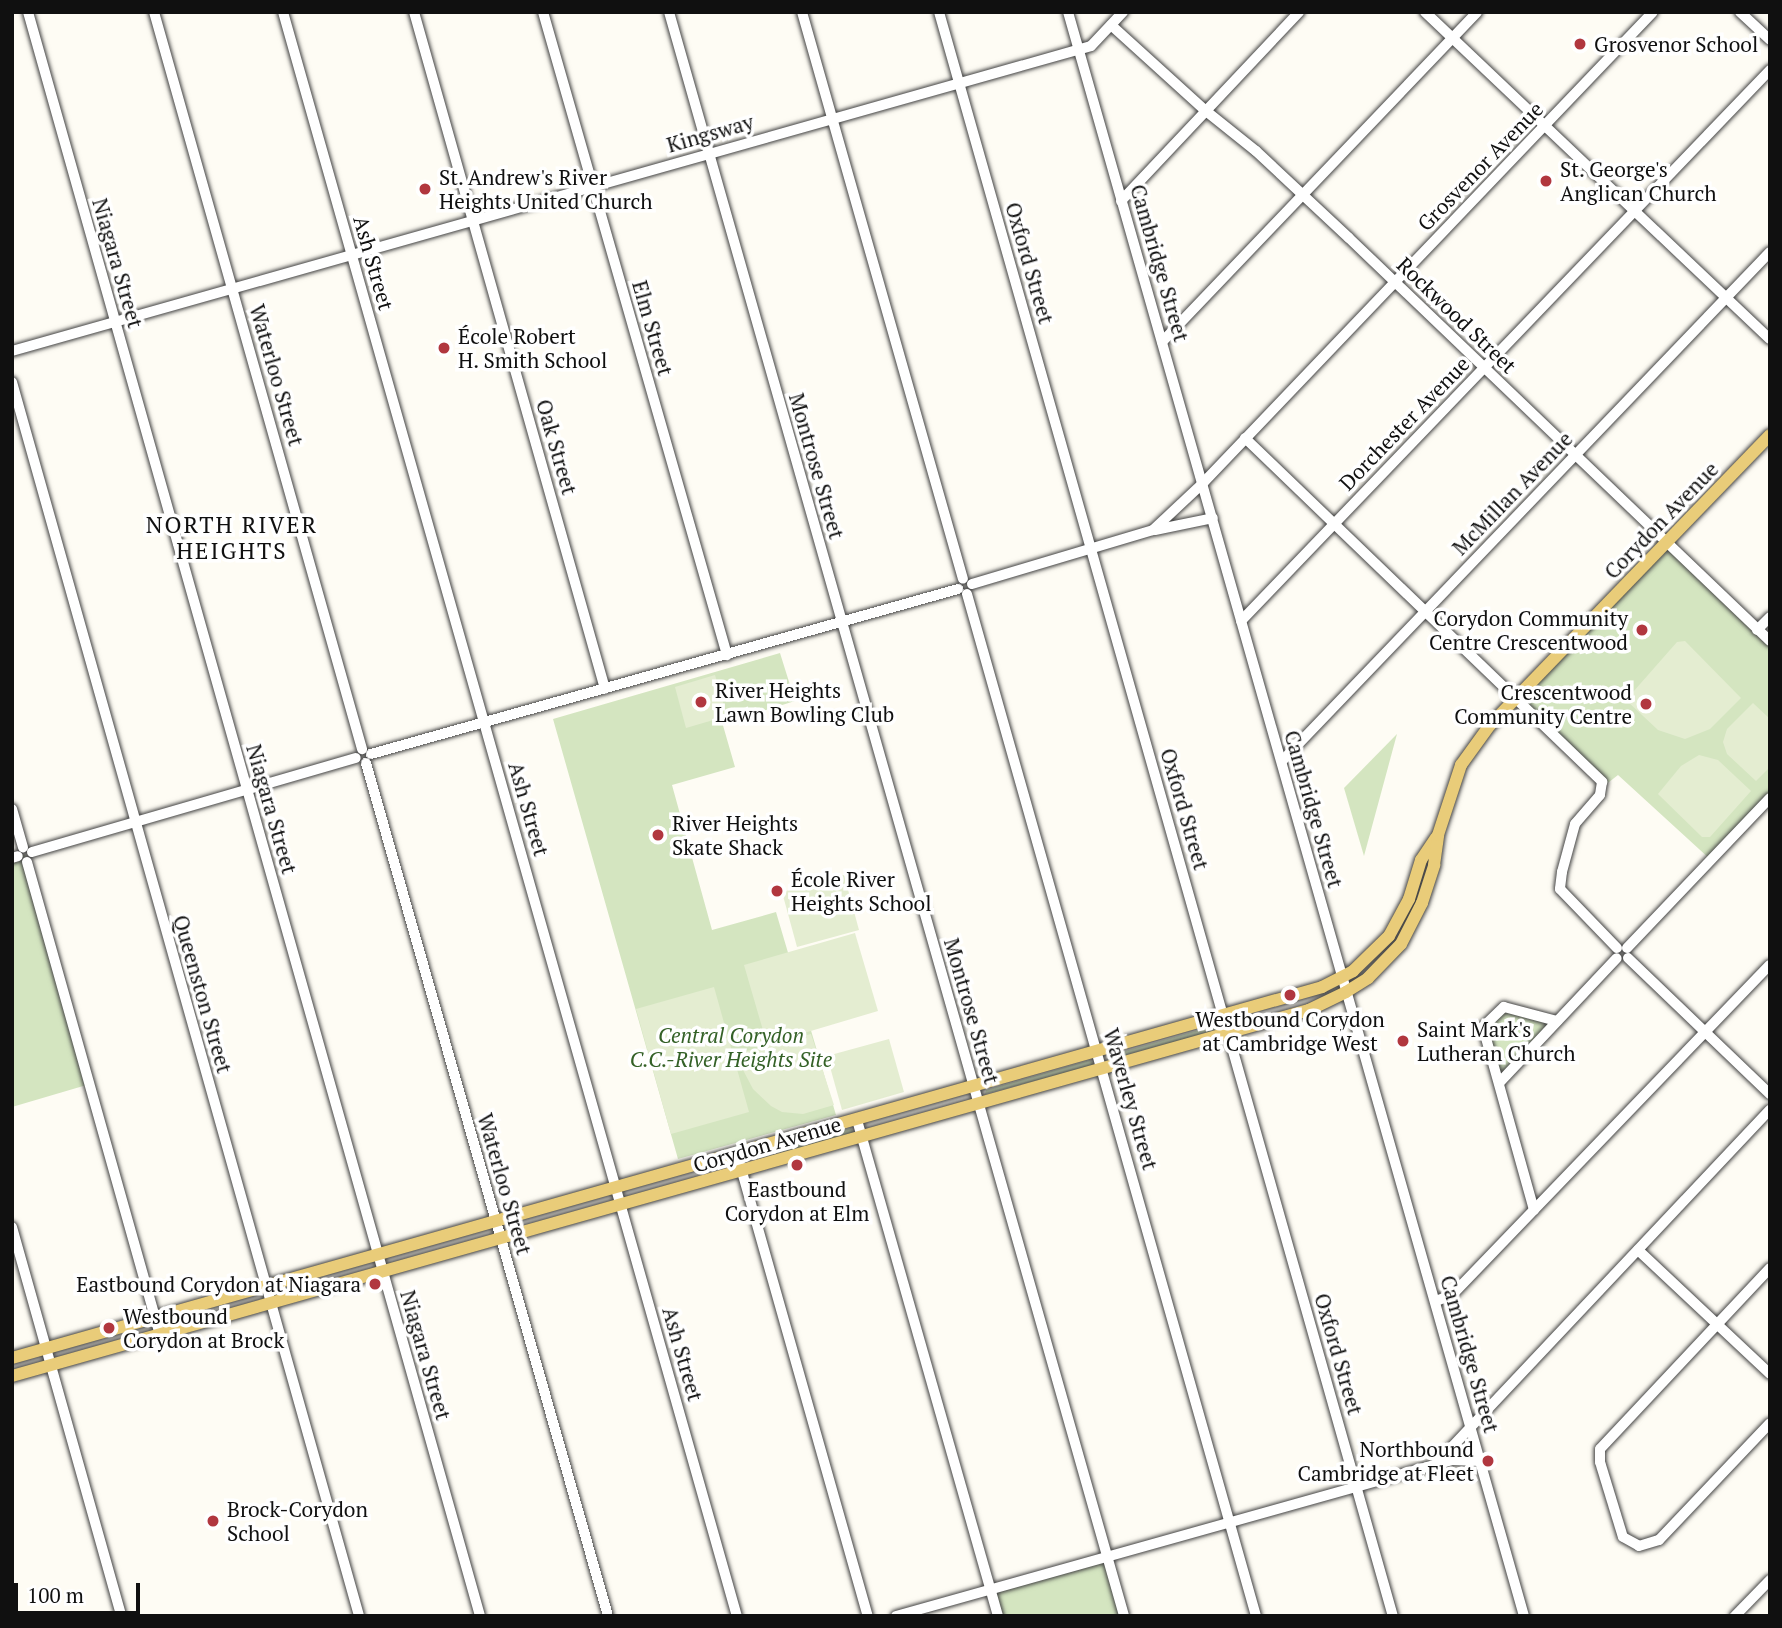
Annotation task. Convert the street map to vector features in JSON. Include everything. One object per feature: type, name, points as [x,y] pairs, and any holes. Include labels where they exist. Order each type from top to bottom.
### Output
[{"type":"main road","name":"Corydon Avenue","points":[[12,1376],[1309,1010],[1346,992],[1368,978],[1401,944],[1422,903],[1434,865],[1438,835],[1461,765],[1490,725],[1770,435]]},
{"type":"main road","name":"Corydon Avenue","points":[[12,1358],[1308,992],[1342,978],[1373,954],[1389,936],[1409,899],[1421,860],[1438,835]]},
{"type":"street","name":"Niagara Street","points":[[28,12],[480,1616]]},
{"type":"street","name":"Waterloo Street","points":[[154,12],[608,1616]]},
{"type":"street","name":"Ash Street","points":[[283,12],[737,1616]]},
{"type":"street","name":"Oak Street","points":[[414,12],[605,689]]},
{"type":"street","name":"Elm Street","points":[[543,12],[727,655]]},
{"type":"street","name":"Montrose Street","points":[[669,12],[1124,1616]]},
{"type":"street","name":"Waverley Street","points":[[802,12],[1256,1616]]},
{"type":"street","name":"Oxford Street","points":[[939,12],[1393,1616]]},
{"type":"street","name":"Cambridge Street","points":[[1068,12],[1524,1616]]},
{"type":"street","name":"Kingsway","points":[[12,351],[1079,50],[1091,46],[1123,12]]},
{"type":"street","points":[[1121,201],[1299,12]]},
{"type":"street","points":[[1425,12],[1770,339]]},
{"type":"street","points":[[1163,342],[1477,12]]},
{"type":"street","name":"Grosvenor Avenue","points":[[1153,530],[1203,483],[1653,12]]},
{"type":"street","points":[[1740,12],[1770,40]]},
{"type":"street","name":"Rockwood Street","points":[[1111,24],[1206,111],[1256,151],[1396,282],[1770,641]]},
{"type":"street","name":"Dorchester Avenue","points":[[1241,621],[1770,70]]},
{"type":"street","name":"McMillan Avenue","points":[[1282,761],[1770,252]]},
{"type":"street","name":"Queenston Street","points":[[12,382],[359,1616]]},
{"type":"street","points":[[1245,438],[1604,786],[1601,795],[1575,824],[1560,889],[1622,953],[1770,1094]]},
{"type":"street","points":[[1196,460],[1218,467]]},
{"type":"street","name":"Grosvenor Avenue","points":[[22,855],[841,623],[1091,551],[1153,530],[1213,518]]},
{"type":"street","points":[[1757,630],[1770,617]]},
{"type":"street","points":[[1500,1082],[1770,798]]},
{"type":"street","points":[[12,809],[22,855],[160,1335]]},
{"type":"street","points":[[1436,1301],[1452,1295],[1770,965]]},
{"type":"street","points":[[1534,1210],[1483,1027],[1504,1007],[1557,1021]]},
{"type":"street","points":[[1435,1465],[1770,1111]]},
{"type":"street","points":[[857,1120],[998,1616]]},
{"type":"street","points":[[737,1154],[868,1616]]},
{"type":"street","points":[[12,1227],[121,1616]]},
{"type":"street","points":[[1638,1250],[1770,1374]]},
{"type":"street","points":[[1770,1268],[1600,1449],[1600,1462],[1623,1536],[1639,1546],[1659,1540],[1770,1423]]},
{"type":"street","points":[[896,1616],[1452,1460],[1480,1461]]},
{"type":"street","points":[[1735,1616],[1770,1580]]},
{"type":"green space","name":"Crescentwood Community Centre","points":[[1667,542],[1770,641],[1770,798],[1711,860],[1618,775],[1604,786],[1516,698]]},
{"type":"green space","points":[[1685,641],[1741,698],[1710,729],[1685,739],[1658,730],[1626,700],[1677,642]]},
{"type":"green space","name":"Central Corydon C.C.-River Heights Site","points":[[780,653],[795,701],[747,716],[745,712],[722,722],[735,767],[672,785],[712,930],[776,912],[836,1115],[678,1159],[553,719]]},
{"type":"green space","name":"River Heights Lawn Bowling Club","points":[[715,675],[727,716],[686,728],[675,687]]},
{"type":"green space","points":[[1753,703],[1770,719],[1770,767],[1756,781],[1727,754],[1723,742],[1727,729]]},
{"type":"green space","points":[[1397,734],[1364,856],[1344,788]]},
{"type":"green space","points":[[1699,755],[1718,760],[1751,791],[1710,837],[1702,837],[1658,794],[1681,766]]},
{"type":"green space","points":[[25,854],[90,1084],[12,1107],[12,858]]},
{"type":"green space","points":[[844,875],[859,930],[797,947],[782,892]]},
{"type":"green space","points":[[855,933],[878,1011],[767,1044],[744,965]]},
{"type":"green space","points":[[714,987],[749,1112],[671,1134],[636,1009]]},
{"type":"green space","points":[[1504,1007],[1557,1021],[1500,1082],[1483,1027]]},
{"type":"green space","points":[[1216,1025],[1221,1029],[1108,1060],[1111,1055]]},
{"type":"green space","points":[[811,1034],[834,1105],[803,1114],[782,1112],[771,1106],[753,1089],[742,1068],[739,1053]]},
{"type":"green space","points":[[889,1039],[904,1092],[842,1110],[827,1056]]},
{"type":"green space","points":[[1090,1060],[1095,1065],[985,1094],[986,1090]]},
{"type":"green space","points":[[851,1128],[854,1134],[747,1161],[749,1157]]},
{"type":"green space","points":[[1107,1556],[1124,1616],[998,1616],[990,1589]]},
{"type":"place","name":"Grosvenor School","points":[[1580,44]]},
{"type":"place","name":"St. George's Anglican Church","points":[[1546,181]]},
{"type":"place","name":"St. Andrew's River Heights United Church","points":[[425,189]]},
{"type":"place","name":"École Robert H. Smith School","points":[[444,348]]},
{"type":"place","name":"Corydon Community Centre Crescentwood","points":[[1642,630]]},
{"type":"place","name":"River Heights Lawn Bowling Club","points":[[701,702]]},
{"type":"place","name":"Crescentwood Community Centre","points":[[1646,704]]},
{"type":"place","name":"River Heights Skate Shack","points":[[658,835]]},
{"type":"place","name":"École River Heights School","points":[[777,891]]},
{"type":"place","name":"Westbound Corydon at Cambridge West","points":[[1290,995]]},
{"type":"place","name":"Saint Mark's Lutheran Church","points":[[1403,1041]]},
{"type":"place","name":"Eastbound Corydon at Elm","points":[[797,1165]]},
{"type":"place","name":"Eastbound Corydon at Niagara","points":[[375,1284]]},
{"type":"place","name":"Westbound Corydon at Brock","points":[[109,1328]]},
{"type":"place","name":"Northbound Cambridge at Fleet","points":[[1488,1461]]},
{"type":"place","name":"Brock-Corydon School","points":[[213,1521]]},
{"type":"district","name":"NORTH RIVER HEIGHTS","points":[[232,538]]}]
